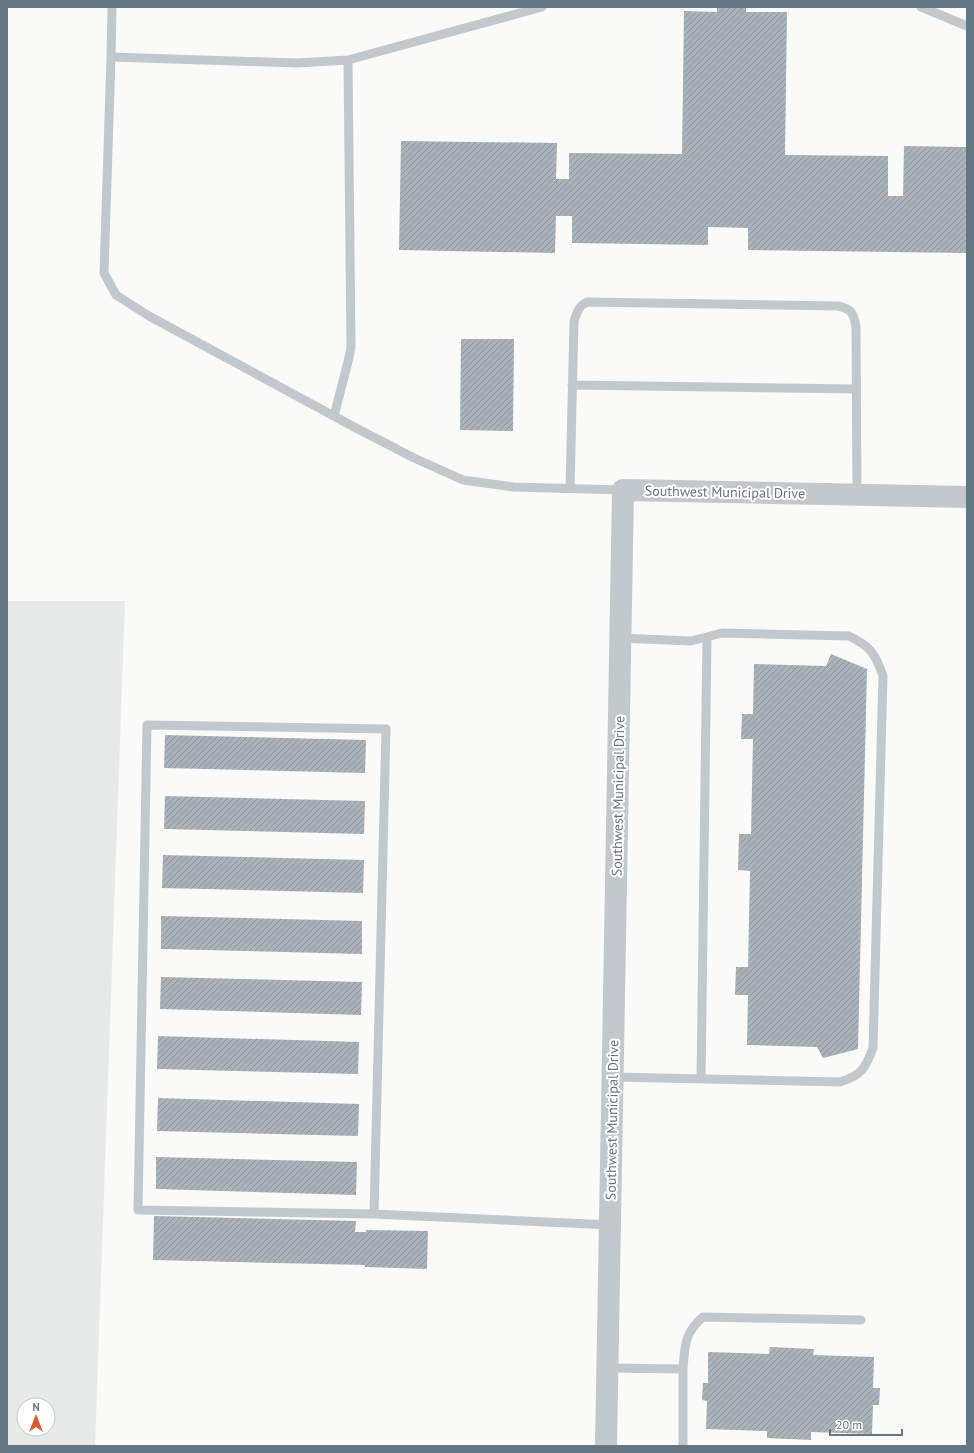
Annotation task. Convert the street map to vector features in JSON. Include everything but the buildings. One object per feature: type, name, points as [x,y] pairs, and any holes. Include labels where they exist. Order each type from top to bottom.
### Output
[{"type":"street","name":"Southwest Municipal Drive","points":[[606,1446],[623,490],[967,497]]},
{"type":"lane","points":[[112,7],[104,273],[116,295],[150,316],[334,416],[414,458],[463,480],[513,488],[623,490]]},
{"type":"lane","points":[[111,57],[297,63],[348,60],[542,7]]},
{"type":"lane","points":[[921,7],[967,26]]},
{"type":"lane","points":[[334,416],[351,347],[348,60]]},
{"type":"lane","points":[[570,489],[574,321],[581,305],[588,302],[830,305],[847,308],[854,316],[856,327],[857,495]]},
{"type":"lane","points":[[572,385],[856,389]]},
{"type":"lane","points":[[613,1077],[840,1082],[853,1078],[862,1071],[868,1062],[873,1048],[883,676],[873,653],[863,643],[849,636],[722,633],[691,641],[620,638]]},
{"type":"lane","points":[[701,1079],[707,637]]},
{"type":"lane","points":[[374,1214],[386,729],[147,725],[138,1210],[374,1214],[610,1225]]},
{"type":"lane","points":[[682,1446],[683,1368],[686,1338],[696,1323],[703,1317],[861,1320]]},
{"type":"lane","points":[[607,1368],[683,1368]]},
{"type":"shaded area","points":[[7,601],[125,601],[95,1446],[7,1446]]}]
